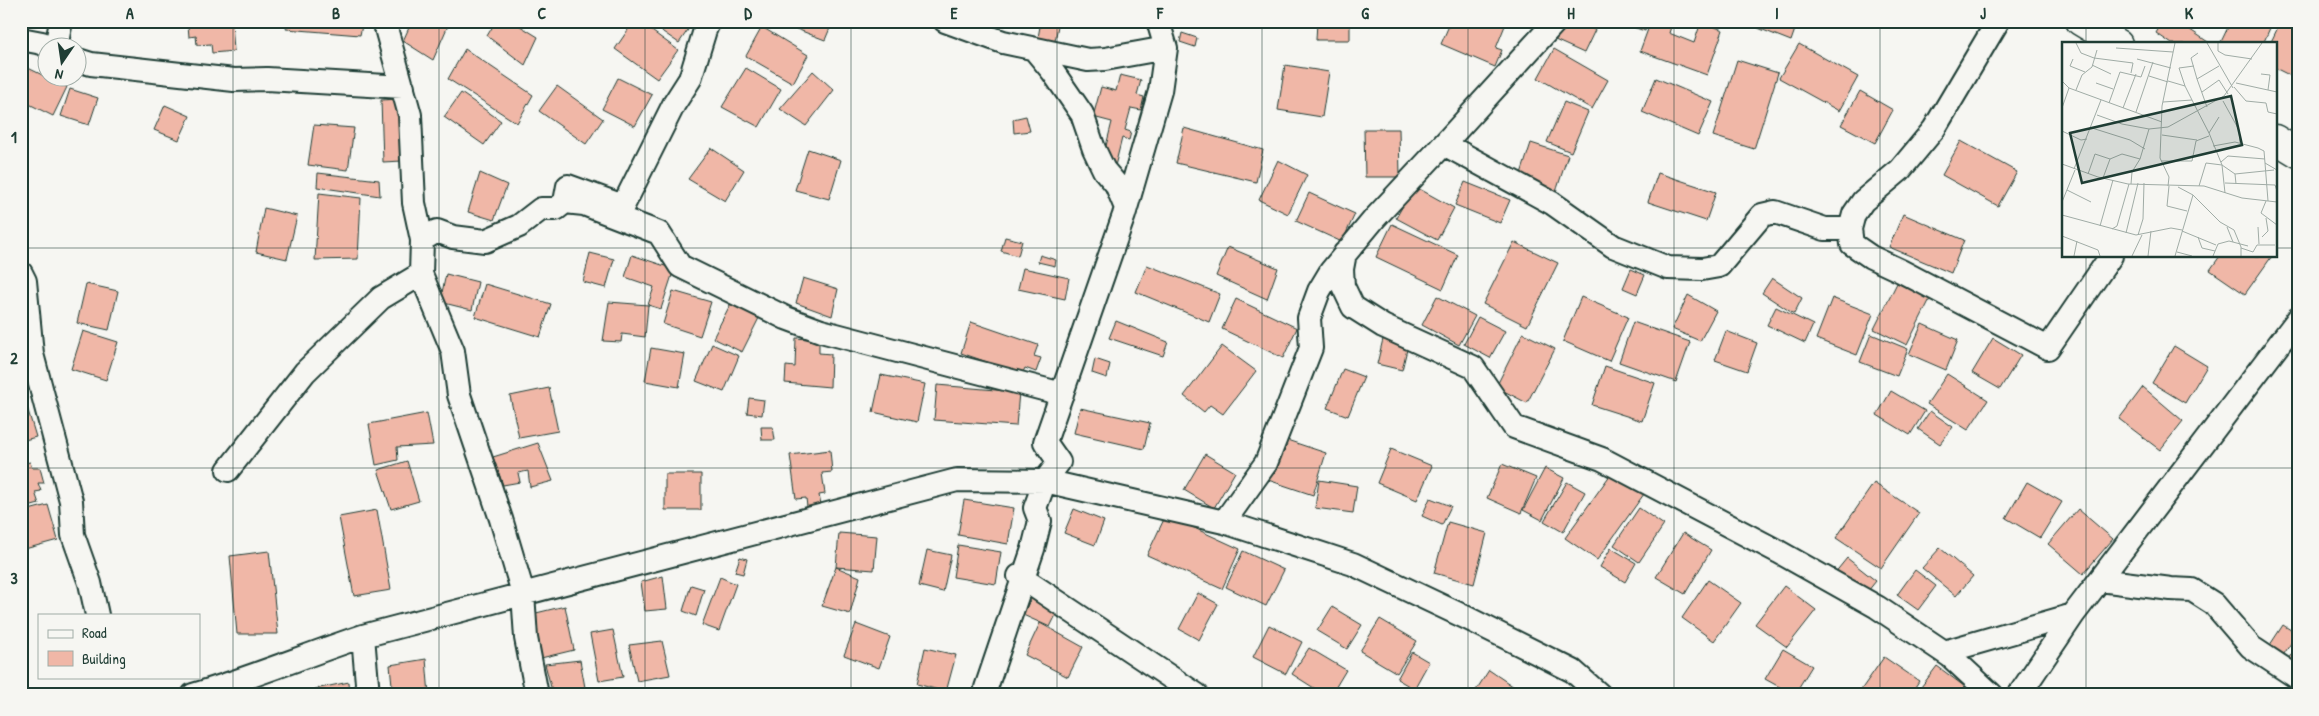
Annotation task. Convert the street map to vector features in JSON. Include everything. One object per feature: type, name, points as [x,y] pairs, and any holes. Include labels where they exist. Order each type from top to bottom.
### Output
[{"type":"street","points":[[58,38],[61,21]]},
{"type":"street","points":[[384,21],[410,115],[414,203],[422,240],[421,274],[453,352],[459,395],[501,520],[523,593],[526,638],[537,695]]},
{"type":"street","points":[[422,240],[437,231],[453,237],[485,241],[519,226],[541,209],[556,209],[564,202],[568,186],[623,206],[674,104],[690,80],[709,21]]},
{"type":"street","points":[[945,21],[1003,42],[1088,60],[1105,59],[1166,48]]},
{"type":"street","points":[[987,695],[986,688],[1015,606],[1040,521],[1035,508],[1045,481],[1059,462],[1045,442],[1126,208],[1160,91],[1166,48],[1158,21]]},
{"type":"street","points":[[1224,522],[1266,463],[1311,348],[1309,318],[1331,271],[1375,218],[1556,21]]},
{"type":"street","points":[[1998,21],[1934,129],[1900,170],[1863,201],[1854,214],[1850,229],[1852,244],[1871,257],[2048,348],[2110,258]]},
{"type":"street","points":[[2080,21],[2115,42]]},
{"type":"street","points":[[22,41],[38,43]]},
{"type":"street","points":[[1034,49],[1053,72],[1082,114],[1094,149],[1104,170],[1116,184],[1126,208]]},
{"type":"street","points":[[88,63],[216,79],[267,79],[403,87]]},
{"type":"street","points":[[2276,140],[2298,153]]},
{"type":"street","points":[[1444,144],[1552,203],[1614,246],[1668,268],[1702,269],[1720,266],[1762,216],[1775,212],[1825,229],[1850,229]]},
{"type":"street","points":[[564,202],[584,204],[659,233],[680,266],[786,318],[850,339],[1062,394]]},
{"type":"street","points":[[1346,253],[1342,269],[1343,286],[1353,307],[1383,326],[1473,367],[1514,428],[1602,459],[1779,552],[1877,607],[1944,652],[1992,695]]},
{"type":"street","points":[[21,272],[25,281],[32,354],[71,501],[73,535],[90,582],[97,614]]},
{"type":"street","points":[[228,470],[305,372],[381,298],[421,274]]},
{"type":"street","points":[[2019,695],[2073,616],[2298,319]]},
{"type":"street","points":[[194,695],[363,636],[957,480],[1045,481],[1224,522],[1352,564],[1467,618],[1573,672],[1600,695]]},
{"type":"street","points":[[1025,571],[1197,695]]},
{"type":"street","points":[[2100,580],[2171,590],[2192,590],[2214,604],[2251,647],[2298,678]]},
{"type":"street","points":[[1944,652],[2073,616]]},
{"type":"street","points":[[363,636],[368,695]]},
{"type":"building","points":[[182,21],[232,21],[234,51],[212,53],[211,44],[197,45],[196,36],[189,37],[188,25],[183,25]]},
{"type":"building","points":[[287,21],[363,21],[360,35],[286,29]]},
{"type":"building","points":[[412,21],[450,21],[433,60],[403,41]]},
{"type":"building","points":[[496,21],[512,21],[538,37],[525,65],[487,36]]},
{"type":"building","points":[[634,21],[638,21],[678,50],[657,79],[615,49]]},
{"type":"building","points":[[647,21],[694,21],[679,43]]},
{"type":"building","points":[[788,21],[833,21],[825,40],[786,25]]},
{"type":"building","points":[[1041,21],[1059,21],[1054,46],[1037,43]]},
{"type":"building","points":[[1317,21],[1350,21],[1350,40],[1316,40]]},
{"type":"building","points":[[1451,21],[1501,21],[1506,23],[1496,48],[1502,50],[1495,67],[1441,44]]},
{"type":"building","points":[[1563,21],[1575,21],[1595,30],[1584,53],[1555,40]]},
{"type":"building","points":[[1614,21],[1649,21],[1645,31]]},
{"type":"building","points":[[1651,21],[1673,21],[1669,33],[1694,43],[1701,22],[1723,30],[1707,75],[1640,51]]},
{"type":"building","points":[[1761,21],[1798,21],[1791,41],[1758,28]]},
{"type":"building","points":[[2163,21],[2177,21],[2208,42],[2169,42],[2156,33]]},
{"type":"building","points":[[2231,21],[2273,21],[2264,42],[2221,42]]},
{"type":"building","points":[[2281,21],[2298,23],[2297,79],[2276,68],[2276,42],[2271,42]]},
{"type":"building","points":[[762,27],[808,55],[793,83],[746,56]]},
{"type":"building","points":[[1182,33],[1197,38],[1195,47],[1180,42]]},
{"type":"building","points":[[1799,44],[1858,77],[1839,111],[1779,78]]},
{"type":"building","points":[[465,49],[533,95],[517,123],[448,79]]},
{"type":"building","points":[[1554,49],[1608,80],[1592,109],[1538,78]]},
{"type":"building","points":[[1737,60],[1778,73],[1754,149],[1713,136]]},
{"type":"building","points":[[1285,65],[1329,72],[1322,117],[1278,110]]},
{"type":"building","points":[[26,67],[38,73],[38,88],[67,88],[53,116],[21,100],[21,76]]},
{"type":"building","points":[[746,68],[781,89],[759,127],[722,107]]},
{"type":"building","points":[[813,71],[834,90],[806,126],[780,109]]},
{"type":"building","points":[[1120,75],[1141,80],[1137,95],[1144,97],[1141,110],[1131,108],[1125,130],[1131,132],[1129,140],[1122,138],[1115,166],[1102,162],[1112,122],[1093,117],[1101,87],[1116,91]]},
{"type":"building","points":[[618,78],[652,95],[635,126],[602,109]]},
{"type":"building","points":[[1656,78],[1713,102],[1698,136],[1642,112]]},
{"type":"building","points":[[557,86],[603,119],[586,144],[539,111]]},
{"type":"building","points":[[70,89],[98,98],[89,125],[61,116]]},
{"type":"building","points":[[1860,91],[1893,110],[1875,143],[1841,125]]},
{"type":"building","points":[[461,93],[501,121],[484,145],[444,117]]},
{"type":"building","points":[[399,99],[402,161],[383,162],[381,100]]},
{"type":"building","points":[[1564,102],[1588,112],[1571,152],[1547,142]]},
{"type":"building","points":[[165,105],[190,116],[179,140],[154,130]]},
{"type":"building","points":[[1026,116],[1030,131],[1014,133],[1013,119]]},
{"type":"building","points":[[314,125],[354,128],[348,170],[308,165]]},
{"type":"building","points":[[1184,128],[1263,150],[1256,182],[1176,163]]},
{"type":"building","points":[[1364,129],[1399,129],[1400,177],[1365,177]]},
{"type":"building","points":[[1961,141],[2017,172],[1998,206],[1942,175]]},
{"type":"building","points":[[1531,143],[1568,155],[1556,192],[1519,180]]},
{"type":"building","points":[[711,148],[744,170],[725,201],[688,179]]},
{"type":"building","points":[[808,149],[841,160],[829,199],[795,190]]},
{"type":"building","points":[[1278,160],[1307,175],[1288,214],[1259,200]]},
{"type":"building","points":[[318,173],[379,180],[380,196],[317,187]]},
{"type":"building","points":[[480,173],[507,185],[494,220],[468,212]]},
{"type":"building","points":[[1658,173],[1716,192],[1706,221],[1648,202]]},
{"type":"building","points":[[1465,182],[1510,200],[1500,223],[1455,205]]},
{"type":"building","points":[[1414,186],[1454,208],[1437,240],[1396,218]]},
{"type":"building","points":[[319,193],[361,198],[358,259],[315,260]]},
{"type":"building","points":[[1309,193],[1355,214],[1342,242],[1296,221]]},
{"type":"building","points":[[264,208],[297,216],[287,259],[256,252]]},
{"type":"building","points":[[1903,214],[1964,240],[1951,273],[1889,247]]},
{"type":"building","points":[[1392,224],[1458,255],[1443,289],[1376,257]]},
{"type":"building","points":[[1005,237],[1022,241],[1018,256],[1001,251]]},
{"type":"building","points":[[1514,242],[1558,263],[1527,326],[1483,304]]},
{"type":"building","points":[[1228,247],[1278,268],[1267,299],[1216,276]]},
{"type":"building","points":[[590,253],[614,259],[606,288],[583,282]]},
{"type":"building","points":[[632,255],[674,269],[661,309],[648,305],[654,287],[625,277]]},
{"type":"building","points":[[1040,255],[1056,260],[1055,266],[1038,262]]},
{"type":"building","points":[[2219,258],[2271,258],[2245,294],[2210,270]]},
{"type":"building","points":[[1147,265],[1220,294],[1209,322],[1136,292]]},
{"type":"building","points":[[1023,268],[1069,278],[1065,299],[1018,289]]},
{"type":"building","points":[[1631,269],[1645,275],[1637,294],[1623,288]]},
{"type":"building","points":[[446,274],[478,282],[472,310],[440,302]]},
{"type":"building","points":[[803,278],[838,289],[832,316],[796,303]]},
{"type":"building","points":[[1772,278],[1802,298],[1794,314],[1762,293]]},
{"type":"building","points":[[1897,283],[1930,299],[1907,345],[1874,329]]},
{"type":"building","points":[[86,284],[118,291],[109,330],[77,323]]},
{"type":"building","points":[[485,284],[551,304],[540,337],[475,317]]},
{"type":"building","points":[[673,291],[711,302],[700,336],[663,324]]},
{"type":"building","points":[[1688,295],[1716,311],[1700,341],[1672,329]]},
{"type":"building","points":[[1437,296],[1475,316],[1459,345],[1422,325]]},
{"type":"building","points":[[1581,297],[1628,317],[1609,361],[1563,341]]},
{"type":"building","points":[[1832,298],[1873,314],[1857,355],[1816,339]]},
{"type":"building","points":[[1236,299],[1297,328],[1283,358],[1222,329]]},
{"type":"building","points":[[732,301],[760,316],[742,352],[713,338]]},
{"type":"building","points":[[609,302],[648,305],[645,337],[622,334],[621,342],[603,341]]},
{"type":"building","points":[[1776,307],[1813,325],[1805,343],[1767,325]]},
{"type":"building","points":[[1478,317],[1505,331],[1490,358],[1464,344]]},
{"type":"building","points":[[1116,321],[1168,342],[1163,356],[1109,338]]},
{"type":"building","points":[[971,322],[1038,345],[1034,356],[1041,358],[1036,372],[1025,368],[1022,374],[961,353]]},
{"type":"building","points":[[1633,322],[1690,342],[1676,382],[1619,362]]},
{"type":"building","points":[[1922,324],[1958,340],[1946,370],[1909,354]]},
{"type":"building","points":[[83,331],[118,342],[106,380],[71,369]]},
{"type":"building","points":[[1726,331],[1757,343],[1747,371],[1715,360]]},
{"type":"building","points":[[1523,333],[1555,349],[1527,403],[1496,387]]},
{"type":"building","points":[[1871,334],[1908,349],[1897,376],[1860,362]]},
{"type":"building","points":[[1384,335],[1409,341],[1402,370],[1377,364]]},
{"type":"building","points":[[796,338],[819,340],[819,353],[831,354],[830,387],[785,383],[786,366],[795,367]]},
{"type":"building","points":[[1993,338],[2021,355],[2000,389],[1972,373]]},
{"type":"building","points":[[712,344],[739,356],[724,392],[696,381]]},
{"type":"building","points":[[1222,346],[1256,371],[1223,414],[1210,405],[1204,412],[1184,396]]},
{"type":"building","points":[[2174,346],[2207,366],[2185,403],[2152,383]]},
{"type":"building","points":[[651,348],[685,354],[679,387],[645,381]]},
{"type":"building","points":[[1095,359],[1110,364],[1107,378],[1092,373]]},
{"type":"building","points":[[1605,366],[1655,383],[1642,421],[1592,405]]},
{"type":"building","points":[[1343,369],[1364,377],[1348,416],[1327,408]]},
{"type":"building","points":[[1947,374],[1988,400],[1968,430],[1927,404]]},
{"type":"building","points":[[881,375],[925,384],[917,422],[873,412]]},
{"type":"building","points":[[937,385],[1019,392],[1016,426],[934,420]]},
{"type":"building","points":[[21,387],[36,437],[21,441]]},
{"type":"building","points":[[2143,387],[2183,421],[2160,450],[2119,419]]},
{"type":"building","points":[[549,388],[558,431],[519,438],[510,396]]},
{"type":"building","points":[[1891,391],[1925,411],[1910,435],[1877,415]]},
{"type":"building","points":[[749,398],[764,400],[762,415],[747,413]]},
{"type":"building","points":[[1080,408],[1150,423],[1144,449],[1074,433]]},
{"type":"building","points":[[1930,411],[1953,427],[1940,444],[1918,429]]},
{"type":"building","points":[[427,413],[433,445],[397,447],[398,460],[376,465],[369,424]]},
{"type":"building","points":[[761,427],[773,427],[775,440],[762,440]]},
{"type":"building","points":[[1281,438],[1326,453],[1313,495],[1268,480]]},
{"type":"building","points":[[538,443],[553,481],[530,487],[528,471],[518,473],[520,482],[503,485],[493,457]]},
{"type":"building","points":[[1391,449],[1432,466],[1417,500],[1377,483]]},
{"type":"building","points":[[830,450],[832,472],[822,473],[825,494],[819,495],[821,505],[807,507],[806,498],[796,499],[790,455]]},
{"type":"building","points":[[1205,454],[1235,472],[1214,508],[1184,490]]},
{"type":"building","points":[[407,461],[419,501],[391,509],[378,470]]},
{"type":"building","points":[[30,462],[32,468],[40,468],[44,483],[38,483],[41,491],[35,492],[39,504],[21,509],[21,464]]},
{"type":"building","points":[[1502,464],[1536,478],[1521,513],[1487,498]]},
{"type":"building","points":[[1545,468],[1564,478],[1542,520],[1523,510]]},
{"type":"building","points":[[1613,471],[1644,494],[1597,560],[1565,538]]},
{"type":"building","points":[[665,474],[701,474],[701,510],[665,510]]},
{"type":"building","points":[[1319,480],[1357,486],[1353,513],[1315,508]]},
{"type":"building","points":[[1567,482],[1585,492],[1563,532],[1544,521]]},
{"type":"building","points":[[2027,482],[2062,502],[2040,538],[2006,518]]},
{"type":"building","points":[[1874,483],[1919,513],[1881,568],[1836,538]]},
{"type":"building","points":[[1430,498],[1451,506],[1442,525],[1422,516]]},
{"type":"building","points":[[964,500],[1014,508],[1008,544],[958,535]]},
{"type":"building","points":[[48,505],[58,540],[21,550],[21,512]]},
{"type":"building","points":[[1639,508],[1664,525],[1639,562],[1614,545]]},
{"type":"building","points":[[1074,509],[1104,521],[1095,545],[1064,533]]},
{"type":"building","points":[[2078,509],[2113,539],[2083,574],[2048,544]]},
{"type":"building","points":[[377,510],[391,590],[354,596],[339,517]]},
{"type":"building","points":[[1166,515],[1240,549],[1222,589],[1147,555]]},
{"type":"building","points":[[1448,522],[1487,533],[1474,584],[1434,573]]},
{"type":"building","points":[[839,533],[877,536],[874,570],[836,567]]},
{"type":"building","points":[[1683,533],[1711,550],[1685,594],[1656,577]]},
{"type":"building","points":[[958,545],[1001,552],[996,584],[953,577]]},
{"type":"building","points":[[1611,548],[1636,563],[1625,582],[1600,567]]},
{"type":"building","points":[[1940,548],[1973,576],[1956,596],[1922,568]]},
{"type":"building","points":[[927,550],[951,555],[943,592],[919,586]]},
{"type":"building","points":[[269,551],[278,634],[237,634],[230,556]]},
{"type":"building","points":[[1243,551],[1284,570],[1266,606],[1226,587]]},
{"type":"building","points":[[740,557],[747,559],[743,574],[735,572]]},
{"type":"building","points":[[1847,558],[1876,581],[1864,596],[1834,574]]},
{"type":"building","points":[[836,567],[860,577],[850,614],[822,606]]},
{"type":"building","points":[[1915,570],[1936,586],[1918,610],[1897,595]]},
{"type":"building","points":[[663,576],[667,609],[645,611],[641,582]]},
{"type":"building","points":[[720,577],[736,584],[719,631],[702,625]]},
{"type":"building","points":[[1708,580],[1741,603],[1714,641],[1682,618]]},
{"type":"building","points":[[691,585],[704,589],[696,616],[683,611]]},
{"type":"building","points":[[1784,586],[1816,610],[1787,647],[1755,624]]},
{"type":"building","points":[[1198,593],[1218,604],[1199,640],[1179,629]]},
{"type":"building","points":[[1031,598],[1058,611],[1050,627],[1023,615]]},
{"type":"building","points":[[565,606],[574,650],[541,658],[532,614]]},
{"type":"building","points":[[1332,607],[1362,625],[1347,649],[1317,631]]},
{"type":"building","points":[[1380,619],[1417,641],[1397,673],[1360,651]]},
{"type":"building","points":[[1040,623],[1083,647],[1068,677],[1025,655]]},
{"type":"building","points":[[856,624],[890,637],[879,668],[844,655]]},
{"type":"building","points":[[1269,625],[1302,642],[1286,674],[1253,657]]},
{"type":"building","points":[[2283,625],[2297,634],[2278,663],[2264,654]]},
{"type":"building","points":[[613,630],[623,677],[599,681],[590,634]]},
{"type":"building","points":[[662,641],[670,675],[637,681],[629,645]]},
{"type":"building","points":[[2298,644],[2298,664],[2289,658]]},
{"type":"building","points":[[925,648],[956,655],[946,692],[917,684]]},
{"type":"building","points":[[1309,648],[1346,670],[1331,695],[1325,695],[1292,674]]},
{"type":"building","points":[[1783,649],[1812,666],[1794,695],[1765,679]]},
{"type":"building","points":[[1412,652],[1429,662],[1414,689],[1397,679]]},
{"type":"building","points":[[1884,657],[1919,681],[1910,695],[1868,695],[1861,690]]},
{"type":"building","points":[[426,659],[429,695],[393,695],[390,665]]},
{"type":"building","points":[[580,660],[586,693],[553,695],[545,664]]},
{"type":"building","points":[[1937,666],[1976,695],[1915,695]]},
{"type":"building","points":[[1489,670],[1526,695],[1473,695]]},
{"type":"building","points":[[349,682],[350,695],[316,695],[315,689]]}]
